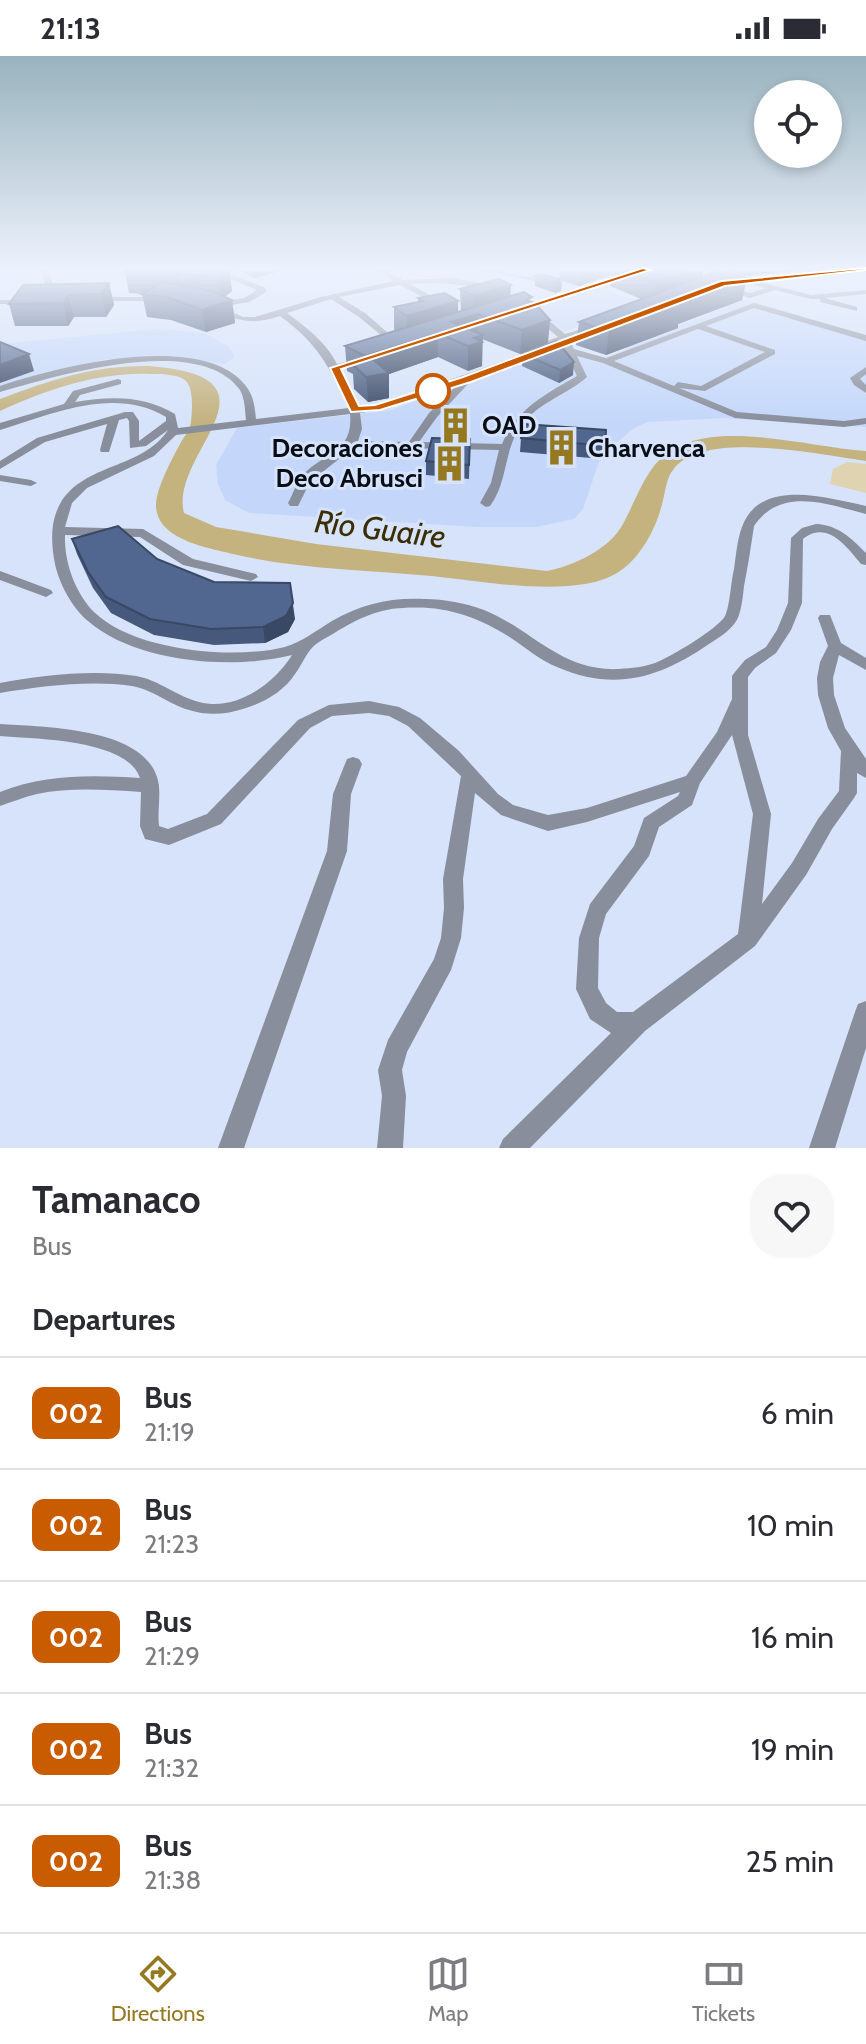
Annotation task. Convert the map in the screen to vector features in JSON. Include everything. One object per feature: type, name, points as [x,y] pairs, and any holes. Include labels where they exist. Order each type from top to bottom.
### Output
[{"type":"street","points":[[291,321],[318,343],[335,368],[355,410],[357,429],[351,444],[305,480],[294,503]]},
{"type":"street","points":[[369,321],[399,347]]},
{"type":"street","points":[[486,503],[496,491],[512,429],[524,414],[582,377],[566,344],[542,321]]},
{"type":"street","points":[[608,361],[710,321]]},
{"type":"street","points":[[808,321],[866,338]]},
{"type":"street","points":[[0,466],[41,440],[129,414],[134,421],[132,444],[138,446],[178,428],[251,423],[355,410],[406,400],[566,344],[600,326]]},
{"type":"street","points":[[608,361],[697,390],[772,352],[696,326]]},
{"type":"street","points":[[386,351],[413,342]]},
{"type":"street","points":[[355,410],[566,344],[735,415],[844,424],[866,421]]},
{"type":"street","points":[[335,368],[373,355]]},
{"type":"street","points":[[0,389],[92,363],[171,360],[215,369],[238,382],[249,400],[251,423]]},
{"type":"street","points":[[866,370],[855,378],[866,390]]},
{"type":"street","points":[[412,445],[433,415],[467,380]]},
{"type":"street","points":[[67,407],[76,393],[118,382]]},
{"type":"street","points":[[1,426],[67,407],[134,401],[165,410],[178,428]]},
{"type":"street","points":[[105,450],[114,419]]},
{"type":"street","points":[[178,428],[165,444],[151,454],[87,484],[72,495],[58,531],[63,572],[90,616],[116,633],[144,644],[191,654],[289,651],[350,617],[378,607],[407,602],[455,606],[491,620],[544,657],[580,673],[608,677],[652,670],[673,662],[732,617],[748,526],[762,506],[802,497],[866,510]]},
{"type":"street","points":[[351,444],[505,447]]},
{"type":"street","points":[[0,478],[31,483]]},
{"type":"street","points":[[748,939],[762,814],[740,735],[740,676],[750,664],[771,650],[784,630],[795,603],[797,538],[805,530],[826,528],[844,537],[866,561]]},
{"type":"street","points":[[58,531],[143,533],[188,562],[251,577]]},
{"type":"street","points":[[0,575],[46,593]]},
{"type":"street","points":[[825,618],[835,646],[866,665]]},
{"type":"street","points":[[0,688],[136,681],[198,708],[234,706],[261,695],[283,679],[308,642]]},
{"type":"street","points":[[835,646],[828,658],[826,704],[849,752],[866,771]]},
{"type":"street","points":[[637,1023],[613,1023],[598,1011],[587,989],[589,938],[597,910],[642,850],[651,823],[686,800],[692,781],[724,734],[740,699]]},
{"type":"street","points":[[0,730],[98,741],[127,754],[144,767],[151,786],[146,820],[152,834],[169,837],[214,819],[304,724],[329,711],[369,707],[393,711],[414,722],[507,810],[548,823],[587,815],[692,781]]},
{"type":"street","points":[[512,1148],[637,1023],[748,939],[799,869],[825,824],[848,793],[849,752]]},
{"type":"street","points":[[231,1148],[337,851],[342,794],[353,764]]},
{"type":"street","points":[[390,1148],[394,1096],[390,1070],[396,1048],[443,963],[451,938],[453,879],[469,777]]},
{"type":"street","points":[[0,799],[35,787],[77,780],[151,786]]},
{"type":"street","points":[[822,1148],[866,1012]]},
{"type":"shaded area","points":[[550,321],[594,321],[564,332]]},
{"type":"shaded area","points":[[691,321],[817,321],[866,336],[866,427],[723,418],[648,422],[634,428],[601,456],[583,509],[574,519],[536,527],[477,527],[249,513],[225,500],[218,484],[216,465],[237,428],[391,410],[567,345],[588,355],[607,358],[628,350],[620,347]]},
{"type":"shaded area","points":[[156,329],[204,333],[228,346],[235,357],[224,364],[173,357],[109,359],[45,372],[0,388],[0,344]]},
{"type":"shaded area","name":"Río Guaire","points":[[149,366],[191,373],[213,385],[220,402],[215,422],[184,490],[184,513],[216,527],[316,544],[547,571],[579,561],[609,541],[623,524],[655,465],[664,455],[689,442],[731,436],[777,439],[866,451],[866,461],[764,448],[709,450],[688,458],[671,473],[656,523],[633,560],[617,573],[599,581],[577,585],[527,586],[282,563],[198,545],[174,535],[159,518],[156,506],[159,491],[191,422],[191,395],[189,385],[183,379],[169,375],[131,374],[92,379],[55,389],[0,411],[0,399],[55,380],[110,368]]},
{"type":"shaded area","points":[[847,462],[866,464],[866,493],[830,484],[833,469]]},
{"type":"building","points":[[428,321],[455,321],[451,322],[483,335],[474,338],[482,342],[468,346],[438,333],[365,356],[345,346]]},
{"type":"building","points":[[497,321],[547,321],[522,330]]},
{"type":"building","points":[[582,321],[637,321],[609,331],[579,322]]},
{"type":"building","points":[[557,341],[574,362],[560,370],[523,354]]},
{"type":"building","points":[[0,342],[29,354],[0,365]]},
{"type":"building","points":[[370,357],[389,373],[366,377],[352,364]]},
{"type":"building","points":[[524,424],[606,430],[605,446],[521,438]]},
{"type":"building","points":[[432,438],[470,439],[469,465],[426,461]]},
{"type":"building","points":[[118,526],[157,559],[214,582],[290,583],[293,603],[286,616],[263,627],[211,629],[150,619],[106,597],[88,572],[72,539]]},
{"type":"bus line","name":"002","points":[[482,321],[335,368],[355,410],[406,400],[467,380],[623,321]]},
{"type":"place","name":"OAD","points":[[456,425]]},
{"type":"place","name":"Charvenca","points":[[562,448]]},
{"type":"place","name":"Decoraciones Deco Abrusci","points":[[449,463]]}]
